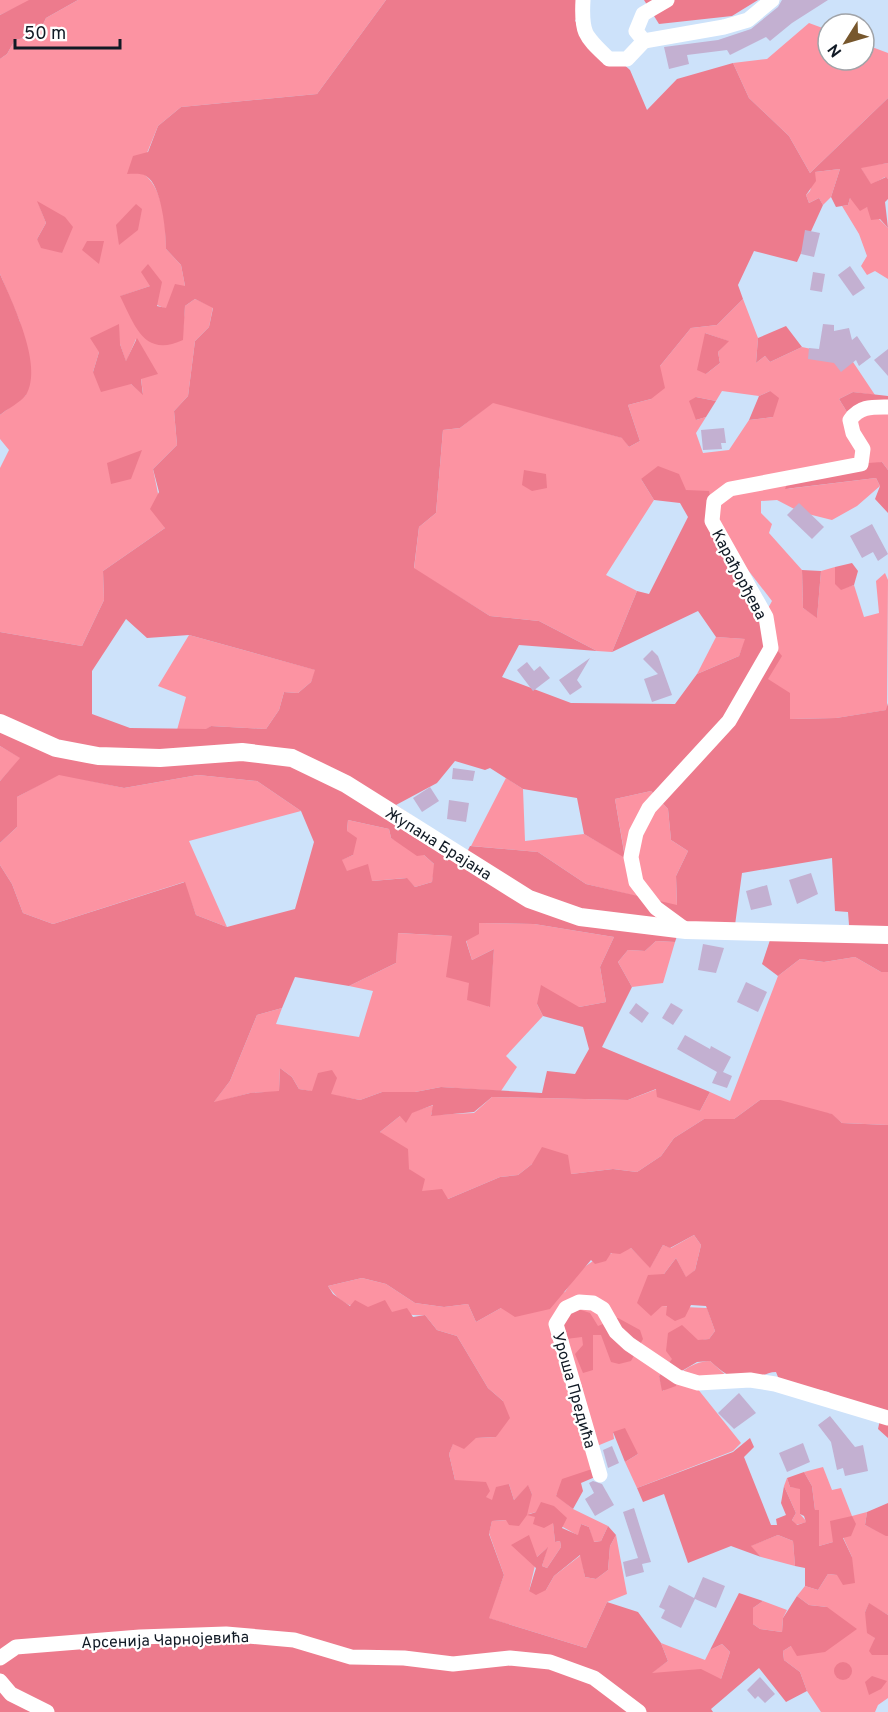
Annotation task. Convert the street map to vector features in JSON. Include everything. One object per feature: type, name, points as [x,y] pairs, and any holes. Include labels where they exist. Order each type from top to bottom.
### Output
[{"type":"street","points":[[583,0],[581,25],[592,43],[609,59],[627,59],[644,41],[724,27],[748,20],[772,0]]},
{"type":"street","points":[[644,41],[636,31],[643,14],[668,0]]},
{"type":"street","name":"Карађорђева","points":[[686,930],[656,908],[636,882],[632,856],[636,833],[649,808],[729,722],[771,648],[766,617],[712,521],[714,501],[730,489],[861,464],[863,449],[853,433],[850,420],[857,411],[871,406],[888,407]]},
{"type":"street","name":"Жупана Брајана","points":[[0,723],[56,748],[98,756],[160,758],[242,752],[292,758],[346,784],[530,899],[580,917],[686,930],[888,935]]},
{"type":"street","name":"Уроша Предића","points":[[600,1475],[556,1324],[566,1308],[579,1302],[592,1303],[603,1309],[616,1332],[629,1344],[678,1377],[698,1383],[750,1380],[775,1384],[888,1418]]},
{"type":"street","name":"Арсенија Чарнојевића","points":[[0,1658],[16,1647],[62,1642],[140,1637],[238,1635],[294,1640],[351,1657],[404,1658],[453,1664],[510,1658],[550,1662],[594,1678],[639,1712]]},
{"type":"street","points":[[0,1681],[11,1694],[47,1712]]},
{"type":"shaded area","points":[[0,0],[29,0],[29,1],[0,15]]},
{"type":"shaded area","points":[[29,0],[78,0],[46,18],[38,35],[15,40],[7,54],[0,59],[0,15]]},
{"type":"shaded area","points":[[78,0],[386,0],[317,94],[181,107],[158,126],[147,153],[145,175],[160,199],[166,249],[181,265],[185,286],[166,309],[157,305],[150,286],[121,296],[182,340],[185,306],[195,299],[213,307],[209,327],[195,341],[188,396],[174,411],[177,445],[153,469],[165,528],[103,571],[104,600],[82,646],[0,632],[0,468],[9,450],[0,439],[0,415],[26,395],[20,322],[0,274],[0,59],[7,54],[15,40],[38,35],[46,18]],"holes":[[[38,202],[62,253],[37,239],[46,223]],[[136,339],[143,394],[131,384],[93,372],[99,352],[120,344],[126,362]]]},
{"type":"shaded area","points":[[386,0],[584,0],[575,21],[630,70],[647,110],[677,79],[733,63],[749,98],[789,136],[810,173],[888,98],[888,163],[861,168],[871,184],[886,177],[888,179],[888,199],[885,202],[888,228],[880,219],[871,220],[867,207],[860,211],[850,198],[848,205],[836,207],[831,197],[840,169],[815,172],[816,181],[806,195],[809,203],[819,198],[823,205],[797,262],[754,251],[738,285],[743,299],[717,325],[691,328],[660,366],[665,388],[651,399],[628,405],[640,441],[629,447],[622,438],[493,403],[460,428],[443,430],[436,513],[419,527],[414,568],[490,616],[539,621],[597,651],[519,645],[502,677],[571,703],[675,704],[697,674],[739,656],[745,639],[716,637],[698,611],[612,652],[637,591],[649,594],[688,517],[680,503],[654,500],[641,479],[658,466],[679,474],[686,490],[709,491],[724,559],[761,621],[761,630],[782,656],[768,679],[790,693],[790,719],[836,718],[886,710],[888,703],[888,972],[881,972],[855,957],[824,962],[800,959],[778,976],[762,964],[770,940],[849,925],[848,912],[835,911],[832,858],[742,873],[735,925],[677,936],[675,942],[656,941],[645,951],[628,950],[618,962],[632,987],[602,1047],[710,1092],[700,1111],[657,1097],[656,1089],[628,1100],[492,1097],[474,1112],[431,1116],[433,1105],[412,1113],[406,1123],[400,1116],[380,1132],[408,1149],[409,1169],[425,1179],[422,1191],[442,1189],[448,1199],[500,1177],[518,1175],[532,1164],[542,1147],[568,1155],[571,1174],[613,1169],[637,1172],[661,1156],[674,1138],[704,1119],[734,1119],[760,1100],[780,1100],[832,1114],[842,1123],[888,1125],[888,1438],[878,1429],[882,1410],[833,1398],[829,1392],[780,1382],[776,1372],[754,1378],[740,1378],[725,1373],[710,1361],[697,1362],[680,1372],[676,1386],[662,1391],[659,1376],[672,1359],[666,1351],[668,1333],[682,1325],[698,1340],[709,1339],[715,1331],[706,1306],[691,1305],[685,1317],[675,1321],[666,1315],[667,1306],[662,1306],[651,1316],[637,1303],[648,1275],[664,1274],[676,1258],[686,1277],[695,1270],[701,1245],[694,1235],[670,1248],[663,1245],[650,1268],[631,1248],[620,1254],[611,1253],[606,1261],[595,1264],[591,1260],[550,1309],[515,1317],[501,1308],[476,1322],[468,1304],[444,1307],[415,1303],[386,1284],[362,1278],[328,1286],[333,1294],[350,1306],[355,1300],[368,1307],[385,1300],[392,1312],[407,1308],[413,1317],[425,1315],[437,1330],[457,1336],[488,1388],[503,1401],[510,1418],[496,1437],[476,1438],[464,1449],[453,1444],[449,1454],[455,1480],[486,1482],[490,1491],[486,1497],[492,1500],[496,1487],[509,1484],[514,1500],[528,1485],[532,1494],[527,1515],[519,1526],[509,1525],[506,1520],[492,1521],[489,1534],[504,1575],[489,1618],[586,1648],[607,1602],[638,1612],[661,1643],[668,1661],[652,1673],[701,1669],[721,1679],[730,1652],[722,1644],[710,1650],[739,1593],[763,1601],[753,1608],[753,1624],[760,1629],[782,1632],[783,1618],[797,1596],[809,1605],[827,1607],[857,1629],[825,1652],[797,1656],[791,1646],[783,1651],[784,1660],[800,1672],[807,1691],[786,1702],[759,1668],[711,1709],[713,1712],[0,1712],[0,865],[12,884],[23,913],[53,924],[185,882],[196,915],[227,927],[295,909],[314,842],[301,811],[257,781],[198,775],[124,788],[59,775],[17,797],[17,827],[0,843],[0,781],[20,758],[0,746],[0,632],[82,646],[104,600],[103,571],[165,528],[150,509],[159,492],[153,469],[177,445],[174,411],[188,396],[195,341],[209,327],[213,308],[195,299],[185,306],[183,340],[170,345],[150,342],[136,328],[120,296],[150,286],[141,272],[148,264],[162,282],[157,306],[166,308],[175,284],[185,286],[181,265],[166,249],[162,210],[156,189],[146,176],[127,174],[133,156],[148,152],[158,126],[181,107],[317,94]],"holes":[[[126,619],[147,638],[189,635],[315,670],[311,682],[298,693],[284,692],[279,710],[266,729],[211,726],[206,729],[130,728],[92,714],[92,671]],[[455,761],[485,770],[490,768],[523,789],[577,798],[584,834],[625,858],[615,799],[651,791],[668,809],[671,840],[688,851],[676,876],[677,905],[586,884],[538,852],[470,846],[467,852],[396,805],[437,783]],[[348,820],[389,829],[391,838],[417,856],[424,855],[434,864],[432,882],[415,887],[407,878],[372,881],[368,864],[347,871],[342,860],[353,855],[357,838],[347,831]],[[479,923],[534,924],[614,937],[600,967],[606,1002],[579,1007],[541,985],[537,1004],[543,1016],[583,1027],[589,1049],[575,1074],[547,1071],[542,1093],[441,1087],[415,1092],[382,1092],[360,1100],[331,1094],[337,1078],[332,1070],[318,1073],[312,1091],[299,1089],[292,1077],[280,1068],[279,1091],[250,1093],[214,1102],[230,1081],[257,1015],[282,1008],[295,977],[349,986],[396,963],[398,933],[452,936],[446,977],[469,983],[467,1000],[490,1007],[494,949],[472,960],[466,941],[479,934]]]},
{"type":"shaded area","points":[[644,0],[758,0],[732,16],[659,24]]},
{"type":"shaded area","points":[[809,23],[816,26],[816,72],[876,72],[876,48],[888,53],[888,98],[810,173],[789,136],[749,98],[733,63],[767,59]]},
{"type":"shaded area","points":[[888,163],[888,179],[885,177],[871,185],[860,167]]},
{"type":"shaded area","points":[[840,169],[831,197],[823,205],[819,198],[809,203],[806,195],[810,191],[815,172]]},
{"type":"shaded area","points":[[850,198],[867,207],[888,228],[888,279],[875,271],[867,275],[861,266],[867,256],[859,234],[842,206],[848,205]]},
{"type":"shaded area","points":[[37,201],[65,217],[73,227],[62,253],[41,248],[37,239],[46,223]]},
{"type":"shaded area","points":[[136,204],[142,209],[138,230],[119,245],[116,225]]},
{"type":"shaded area","points":[[87,241],[104,241],[99,264],[82,250]]},
{"type":"shaded area","points":[[0,274],[29,351],[31,383],[26,395],[0,415]]},
{"type":"shaded area","points":[[743,299],[758,338],[756,363],[765,356],[770,362],[802,347],[839,355],[843,347],[875,395],[853,392],[839,399],[847,412],[888,413],[888,470],[882,462],[786,489],[876,478],[880,486],[857,506],[832,520],[800,512],[777,500],[761,501],[761,513],[772,524],[769,533],[802,570],[803,608],[817,617],[821,571],[835,567],[835,583],[841,589],[854,585],[864,617],[879,613],[876,581],[885,573],[888,580],[887,710],[836,718],[790,719],[767,679],[761,621],[772,601],[686,490],[641,479],[654,500],[606,575],[637,591],[612,652],[597,651],[539,621],[490,616],[414,569],[419,527],[436,513],[443,430],[460,428],[493,402],[623,438],[629,447],[640,441],[628,405],[651,399],[660,366],[691,328],[717,325]],"holes":[[[705,333],[728,341],[718,352],[720,363],[706,374]],[[722,391],[759,396],[770,391],[773,417],[749,420],[729,450],[703,453],[696,433],[706,417],[696,420],[696,397],[716,401]]]},
{"type":"shaded area","points":[[119,324],[120,344],[126,361],[137,338],[158,374],[141,379],[143,395],[131,384],[101,392],[93,372],[99,352],[90,338]]},
{"type":"shaded area","points":[[786,326],[802,347],[770,362],[765,356],[756,363],[758,338]]},
{"type":"shaded area","points":[[705,333],[729,341],[718,352],[720,363],[706,374],[697,370]]},
{"type":"shaded area","points":[[770,391],[779,398],[773,417],[749,420],[759,396]]},
{"type":"shaded area","points":[[853,392],[888,396],[888,413],[847,412],[839,399]]},
{"type":"shaded area","points":[[696,397],[716,401],[706,417],[696,420],[689,401]]},
{"type":"shaded area","points":[[142,450],[131,479],[111,484],[107,463]]},
{"type":"shaded area","points":[[882,462],[888,470],[888,513],[875,499],[880,486],[876,478],[785,489],[788,482],[868,463]]},
{"type":"shaded area","points":[[524,470],[546,474],[547,488],[532,491],[522,485]]},
{"type":"shaded area","points":[[852,563],[858,571],[854,585],[841,590],[835,584],[835,567]]},
{"type":"shaded area","points":[[802,570],[821,571],[817,618],[803,608]]},
{"type":"shaded area","points":[[189,635],[316,670],[311,682],[298,693],[284,692],[279,710],[266,729],[211,726],[207,729],[177,730],[186,697],[158,686]]},
{"type":"shaded area","points":[[716,637],[746,639],[739,656],[697,674]]},
{"type":"shaded area","points":[[0,746],[21,758],[0,781]]},
{"type":"shaded area","points":[[59,774],[124,788],[198,775],[257,781],[301,811],[189,841],[227,927],[196,915],[184,882],[53,924],[23,913],[12,884],[0,865],[0,843],[17,827],[17,797]]},
{"type":"shaded area","points":[[506,778],[523,789],[525,841],[584,834],[625,857],[615,799],[651,791],[668,809],[671,840],[688,851],[676,876],[677,906],[586,884],[538,852],[471,846]]},
{"type":"shaded area","points":[[348,820],[389,829],[391,838],[424,855],[435,865],[432,882],[415,887],[406,878],[372,881],[347,872],[341,860],[353,855],[347,831]]},
{"type":"shaded area","points":[[479,923],[534,924],[614,937],[600,967],[606,1002],[579,1007],[537,1004],[543,1016],[506,1056],[517,1067],[501,1091],[441,1087],[415,1092],[382,1092],[360,1100],[299,1089],[292,1077],[280,1068],[279,1092],[250,1093],[213,1103],[230,1081],[257,1015],[282,1008],[276,1024],[359,1037],[373,991],[349,986],[396,963],[397,933],[452,936],[469,983],[489,1007],[494,949],[472,960],[466,940]]},
{"type":"shaded area","points":[[656,941],[675,942],[663,983],[632,987],[618,962],[628,950],[645,951]]},
{"type":"shaded area","points":[[855,957],[881,972],[888,972],[888,1125],[842,1123],[831,1114],[760,1100],[734,1119],[704,1119],[674,1138],[661,1156],[637,1172],[613,1169],[571,1174],[532,1164],[518,1175],[500,1177],[448,1199],[421,1191],[409,1169],[380,1132],[400,1116],[434,1105],[431,1115],[474,1113],[492,1097],[628,1100],[657,1089],[700,1111],[710,1092],[730,1101],[778,976],[800,959],[824,962]]},
{"type":"shaded area","points":[[694,1235],[701,1245],[695,1270],[686,1278],[676,1258],[664,1274],[662,1306],[707,1308],[715,1331],[709,1339],[687,1347],[659,1376],[663,1391],[689,1367],[710,1361],[729,1378],[697,1388],[741,1443],[733,1451],[637,1488],[625,1462],[638,1454],[613,1432],[614,1439],[597,1446],[592,1469],[556,1495],[573,1509],[608,1526],[601,1541],[593,1542],[589,1527],[581,1524],[579,1536],[536,1512],[529,1514],[553,1522],[555,1542],[560,1541],[561,1547],[547,1568],[542,1566],[547,1548],[537,1557],[529,1591],[546,1590],[554,1576],[581,1555],[585,1577],[596,1579],[608,1570],[610,1546],[616,1535],[627,1594],[607,1602],[586,1648],[488,1618],[504,1575],[489,1533],[492,1521],[507,1520],[532,1494],[528,1486],[514,1500],[509,1484],[492,1501],[455,1480],[449,1454],[453,1443],[496,1437],[503,1401],[488,1388],[457,1336],[437,1330],[425,1315],[387,1312],[349,1305],[337,1297],[328,1286],[362,1278],[386,1284],[415,1303],[444,1307],[468,1304],[476,1322],[501,1308],[565,1292],[585,1267],[608,1254],[631,1248],[650,1267],[663,1245],[671,1248]]},
{"type":"shaded area","points":[[578,1309],[590,1313],[598,1326],[603,1324],[605,1319],[618,1318],[640,1330],[643,1339],[631,1361],[619,1364],[611,1362],[601,1335],[593,1335],[593,1370],[583,1373],[575,1354],[583,1345],[582,1337],[566,1339],[555,1348],[568,1311]]},
{"type":"shaded area","points":[[625,1428],[638,1454],[625,1462],[613,1432]]},
{"type":"shaded area","points":[[750,1438],[754,1447],[744,1457],[771,1525],[777,1525],[776,1519],[786,1515],[781,1503],[784,1486],[796,1513],[792,1520],[797,1525],[806,1522],[804,1516],[800,1514],[800,1489],[790,1487],[787,1478],[804,1472],[812,1486],[815,1510],[819,1510],[819,1546],[833,1542],[830,1521],[852,1516],[856,1524],[851,1536],[843,1538],[852,1557],[855,1583],[843,1585],[837,1575],[828,1574],[818,1590],[805,1586],[805,1568],[795,1566],[793,1541],[778,1535],[751,1546],[761,1557],[731,1546],[688,1563],[664,1494],[643,1502],[637,1488],[733,1452]]},
{"type":"shaded area","points":[[823,1467],[832,1490],[841,1488],[852,1516],[867,1512],[865,1525],[888,1536],[888,1615],[869,1604],[865,1612],[875,1638],[872,1655],[888,1655],[888,1698],[878,1705],[875,1712],[821,1712],[807,1691],[800,1672],[784,1660],[783,1651],[791,1646],[827,1607],[809,1605],[797,1596],[805,1586],[818,1590],[828,1574],[837,1575],[852,1557],[843,1537],[856,1524],[833,1542],[819,1546],[819,1510],[815,1510],[812,1486],[804,1472]]},
{"type":"shaded area","points":[[592,1469],[595,1477],[581,1483],[583,1491],[573,1509],[556,1496],[562,1479]]},
{"type":"shaded area","points":[[787,1478],[790,1487],[800,1488],[800,1514],[807,1522],[796,1525],[792,1520],[796,1513],[784,1486]]},
{"type":"shaded area","points":[[541,1502],[554,1506],[567,1518],[562,1528],[578,1535],[581,1524],[589,1527],[594,1542],[601,1541],[608,1526],[616,1535],[610,1546],[608,1570],[596,1579],[585,1577],[580,1555],[554,1576],[546,1590],[536,1595],[529,1591],[536,1568],[511,1545],[529,1535],[537,1557],[548,1547],[542,1566],[547,1568],[561,1547],[560,1541],[555,1542],[553,1523],[544,1528],[533,1524],[535,1517],[527,1515],[536,1512]]},
{"type":"shaded area","points":[[888,1503],[888,1536],[886,1536],[865,1525],[867,1512]]},
{"type":"shaded area","points":[[778,1535],[793,1541],[795,1566],[761,1557],[750,1546]]},
{"type":"shaded area","points":[[763,1601],[787,1610],[783,1618],[782,1632],[760,1629],[753,1624],[753,1608]]},
{"type":"shaded area","points":[[869,1603],[888,1615],[888,1655],[872,1655],[869,1651],[875,1638],[867,1633],[865,1612]]},
{"type":"shaded area","points":[[661,1643],[705,1660],[710,1650],[722,1644],[730,1652],[721,1679],[651,1673],[668,1661]]},
{"type":"shaded area","points":[[843,1662],[849,1665],[852,1671],[849,1677],[843,1680],[837,1677],[834,1671],[837,1665]]},
{"type":"shaded area","points":[[872,1676],[887,1681],[881,1689],[869,1695],[865,1682]]},
{"type":"building","points":[[782,0],[828,0],[792,23],[770,41],[766,37],[730,55],[727,50],[687,55],[689,64],[669,69],[664,47],[718,40],[751,29],[778,7]]},
{"type":"building","points":[[805,230],[820,233],[814,257],[801,254]]},
{"type":"building","points":[[850,266],[865,288],[853,296],[838,275]]},
{"type":"building","points":[[813,272],[825,274],[822,292],[810,290]]},
{"type":"building","points":[[823,324],[834,325],[834,331],[849,328],[852,340],[857,336],[871,357],[859,366],[856,360],[841,372],[834,363],[808,359],[809,348],[819,349]]},
{"type":"building","points":[[888,349],[888,376],[874,360]]},
{"type":"building","points":[[724,428],[726,443],[721,443],[722,449],[703,450],[701,430]]},
{"type":"building","points":[[799,503],[824,527],[812,539],[787,515]]},
{"type":"building","points":[[872,524],[888,554],[878,561],[873,552],[862,558],[850,536]]},
{"type":"building","points":[[652,650],[658,656],[672,695],[652,702],[644,679],[658,674],[643,659]]},
{"type":"building","points":[[590,658],[577,680],[582,687],[570,695],[559,680]]},
{"type":"building","points":[[527,662],[534,671],[540,666],[550,678],[533,691],[517,670]]},
{"type":"building","points":[[453,768],[475,771],[473,781],[452,779]]},
{"type":"building","points":[[430,787],[439,801],[422,812],[413,798]]},
{"type":"building","points":[[449,800],[469,803],[466,822],[447,819]]},
{"type":"building","points":[[811,873],[818,894],[797,904],[789,880]]},
{"type":"building","points":[[767,885],[772,905],[751,910],[746,891]]},
{"type":"building","points":[[703,944],[724,948],[716,973],[698,970]]},
{"type":"building","points":[[746,982],[767,992],[758,1012],[737,1002]]},
{"type":"building","points":[[636,1003],[649,1013],[642,1023],[629,1013]]},
{"type":"building","points":[[671,1003],[683,1010],[673,1025],[662,1018]]},
{"type":"building","points":[[685,1035],[710,1049],[711,1046],[731,1057],[723,1072],[732,1076],[727,1088],[712,1083],[717,1072],[677,1049]]},
{"type":"building","points":[[739,1393],[756,1413],[734,1429],[718,1413]]},
{"type":"building","points":[[830,1416],[855,1447],[863,1445],[868,1471],[845,1476],[843,1468],[837,1470],[831,1442],[818,1425]]},
{"type":"building","points":[[803,1443],[810,1462],[787,1472],[779,1453]]},
{"type":"building","points":[[612,1446],[619,1463],[608,1468],[603,1450]]},
{"type":"building","points":[[593,1481],[602,1484],[614,1505],[595,1516],[585,1499],[594,1493],[589,1483]]},
{"type":"building","points":[[634,1508],[651,1562],[642,1564],[644,1572],[626,1577],[623,1562],[638,1558],[623,1512]]},
{"type":"building","points":[[703,1577],[725,1586],[716,1608],[695,1599],[681,1628],[661,1618],[665,1610],[659,1607],[669,1585],[694,1598]]},
{"type":"building","points":[[760,1677],[775,1694],[765,1703],[758,1696],[755,1699],[747,1690]]}]
